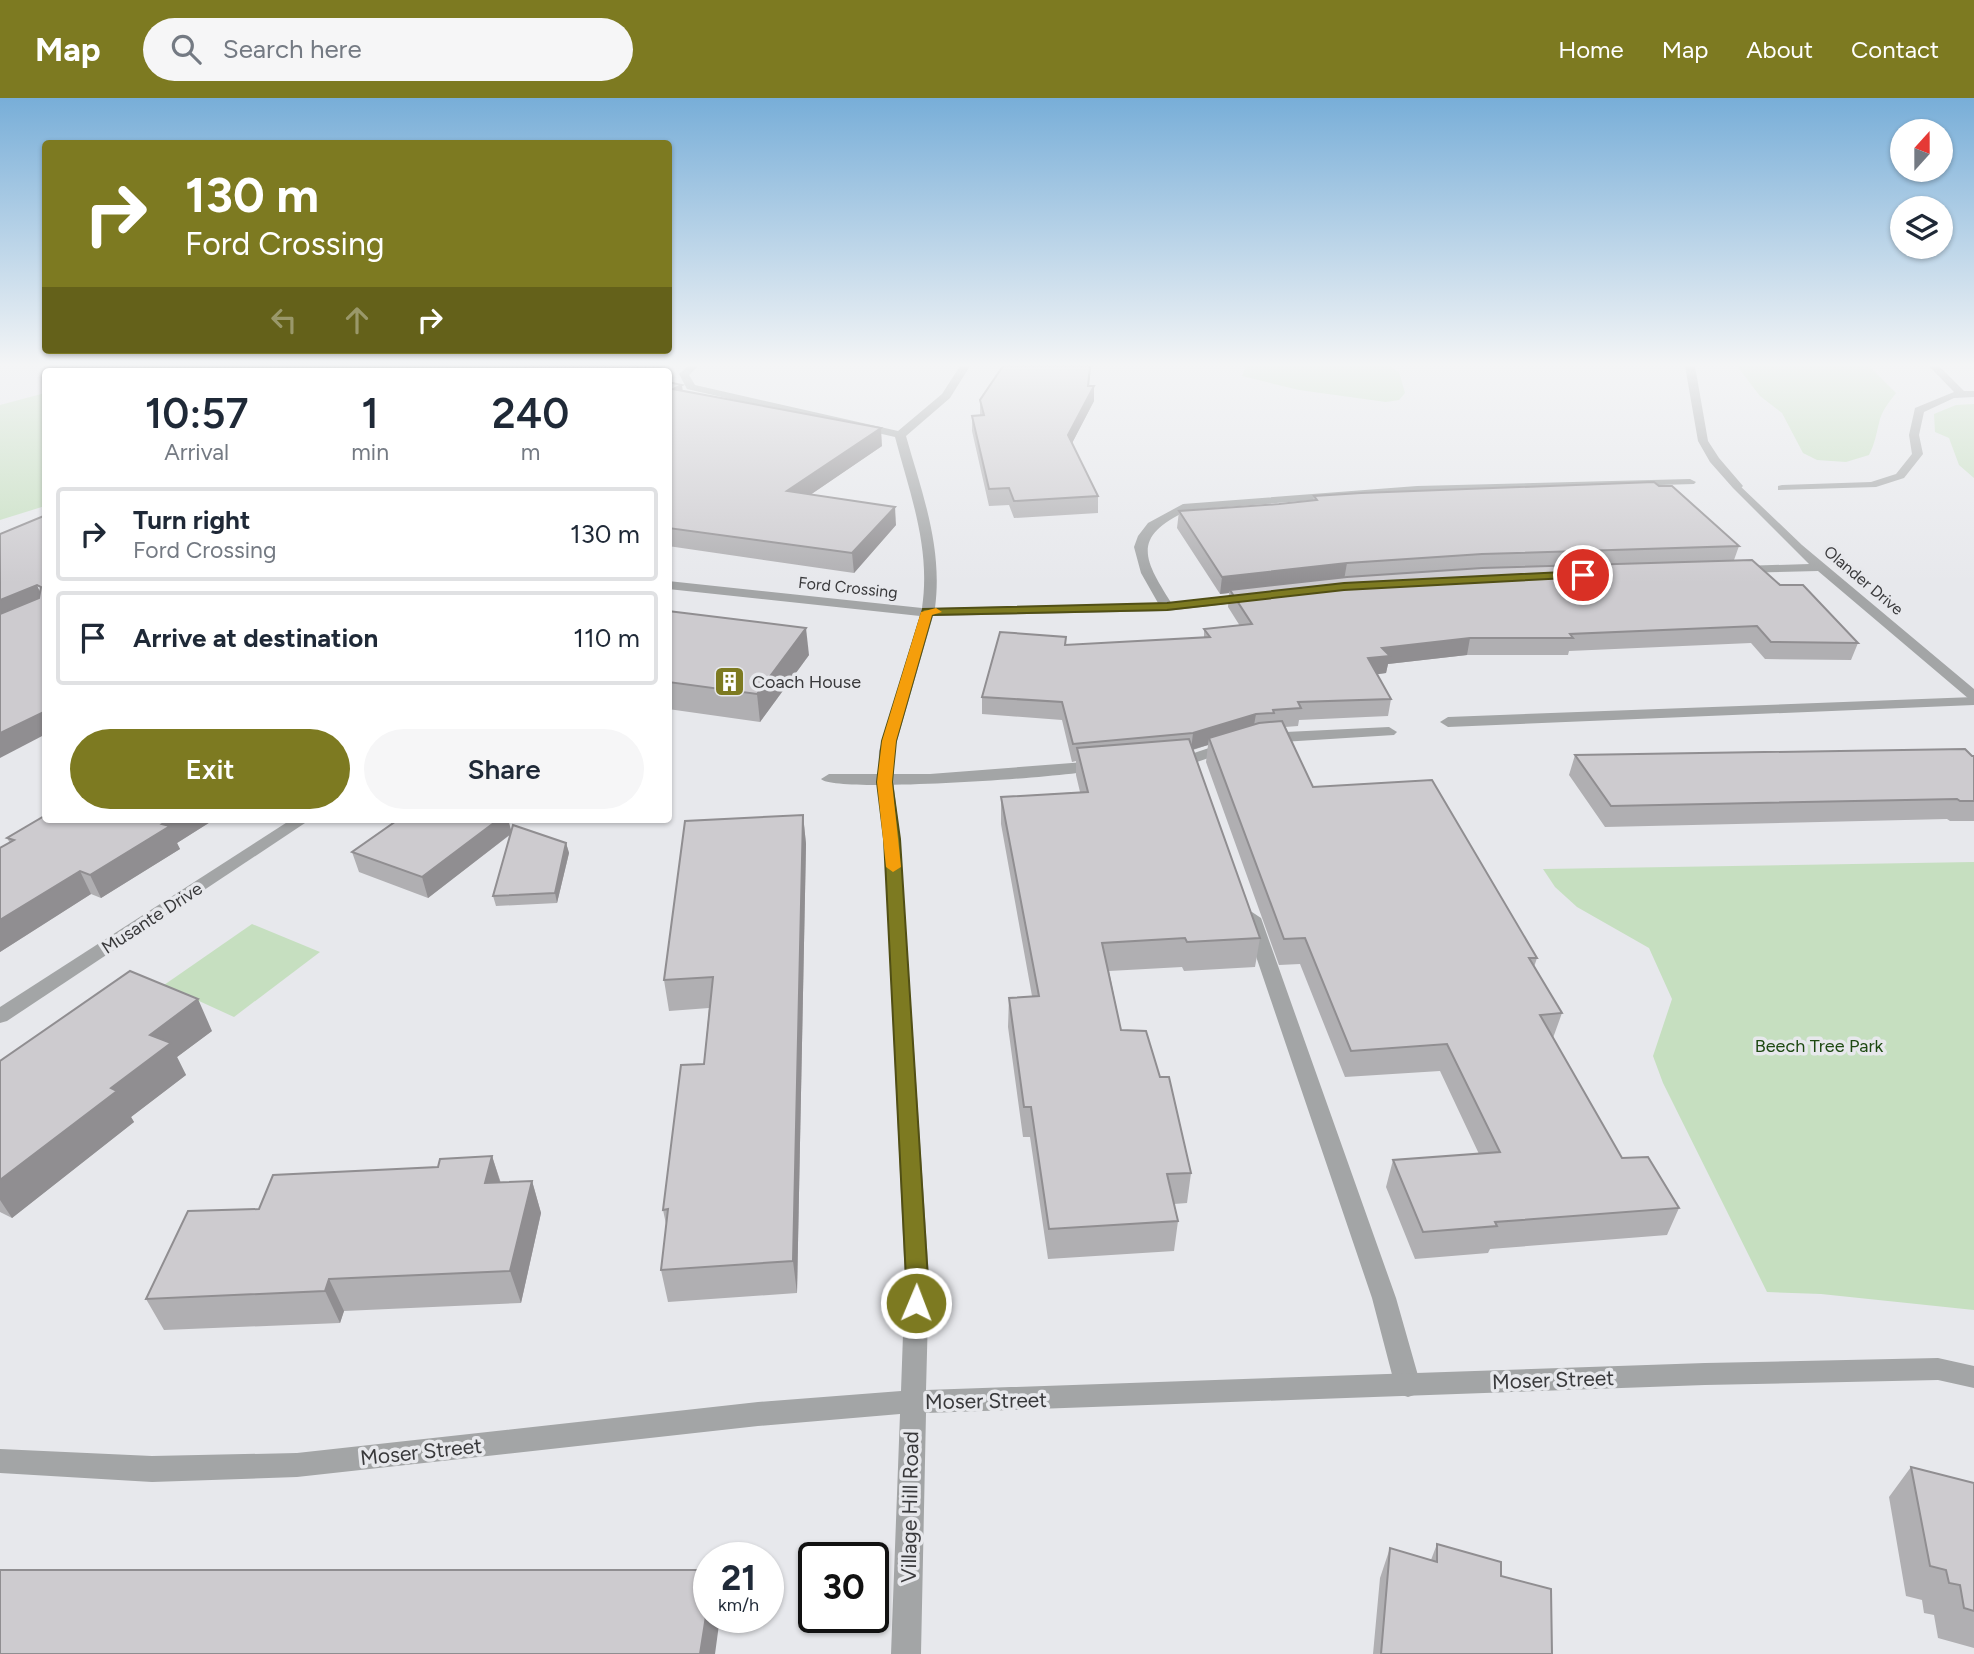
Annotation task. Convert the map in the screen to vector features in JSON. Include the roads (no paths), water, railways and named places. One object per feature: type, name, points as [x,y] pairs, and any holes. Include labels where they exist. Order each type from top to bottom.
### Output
[{"type":"street","name":"Village Hill Road","points":[[901,439],[931,543],[931,592],[889,741],[884,782],[892,839],[917,1279],[906,1654]]},
{"type":"street","name":"Olander Drive","points":[[1702,439],[1714,460],[1798,548],[1974,699]]},
{"type":"street","points":[[1782,488],[1872,485],[1900,476],[1918,454],[1915,439]]},
{"type":"street","points":[[1167,607],[1154,587],[1139,549],[1145,530],[1161,517],[1187,507],[1417,489],[1690,482]]},
{"type":"street","points":[[1723,570],[1822,567]]},
{"type":"street","name":"Ford Crossing","points":[[672,584],[885,610],[927,612],[1167,607],[1263,596]]},
{"type":"street","points":[[1448,722],[1974,699]]},
{"type":"street","points":[[1202,779],[1187,759],[1248,741],[1389,733]]},
{"type":"street","points":[[829,779],[884,782],[1114,765]]},
{"type":"street","name":"Musante Drive","points":[[0,1016],[297,823]]},
{"type":"street","points":[[1247,904],[1384,1298],[1408,1386]]},
{"type":"street","name":"Moser Street","points":[[0,1461],[152,1469],[297,1465],[758,1414],[912,1402],[1938,1369],[1974,1377]]},
{"type":"place","name":"Coach House","points":[[729,682]]},
{"type":"park label","name":"Beech Tree Park","points":[[1819,1046]]}]
